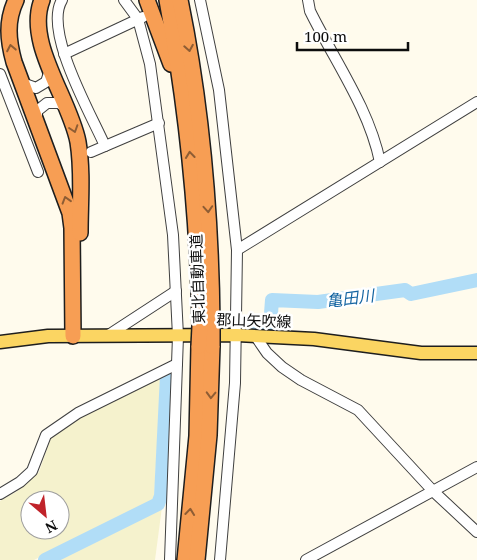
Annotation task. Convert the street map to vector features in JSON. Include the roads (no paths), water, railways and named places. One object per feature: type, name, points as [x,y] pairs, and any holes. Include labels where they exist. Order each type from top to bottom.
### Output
[{"type":"highway","points":[[16,0],[10,11],[8,32],[19,76],[70,213],[76,336]]},
{"type":"highway","points":[[42,0],[38,26],[78,140],[81,174],[76,336]]},
{"type":"highway","name":"東北自動車道","points":[[167,0],[184,100],[206,326]]},
{"type":"highway","name":"東北自動車道","points":[[180,0],[190,55],[203,156],[209,230],[206,346],[210,435],[198,560]]},
{"type":"highway","points":[[148,8],[184,100]]},
{"type":"highway","name":"東北自動車道","points":[[185,560],[206,346]]},
{"type":"highway","points":[[204,504],[204,560]]},
{"type":"main road","name":"郡山矢吹線","points":[[0,342],[48,336],[237,335],[314,339],[421,353],[477,353]]},
{"type":"street","points":[[62,0],[57,10],[56,19],[64,54],[105,146]]},
{"type":"street","points":[[124,0],[138,20],[150,64],[173,235],[178,336],[170,560]]},
{"type":"street","points":[[200,0],[219,90],[238,250],[235,383],[220,560]]},
{"type":"street","points":[[308,0],[310,11],[365,118],[380,162]]},
{"type":"street","points":[[64,54],[138,20],[148,8]]},
{"type":"street","points":[[19,76],[26,84],[36,88],[49,79],[50,64]]},
{"type":"street","points":[[1,79],[38,172]]},
{"type":"street","points":[[38,127],[37,111],[42,106],[54,101],[67,109]]},
{"type":"street","points":[[238,250],[477,102]]},
{"type":"street","points":[[91,152],[159,123]]},
{"type":"street","points":[[107,336],[176,291]]},
{"type":"street","points":[[256,337],[267,353],[282,367],[301,380],[358,410],[434,491],[477,532]]},
{"type":"street","points":[[0,494],[20,482],[32,471],[46,435],[78,413],[177,364]]},
{"type":"street","points":[[306,560],[477,467]]},
{"type":"waterway","name":"亀田川","points":[[245,327],[270,327],[272,300],[318,302],[405,290],[411,294],[477,280]]},
{"type":"waterway","name":"亀田川","points":[[45,560],[158,504],[161,496],[167,375]]}]
